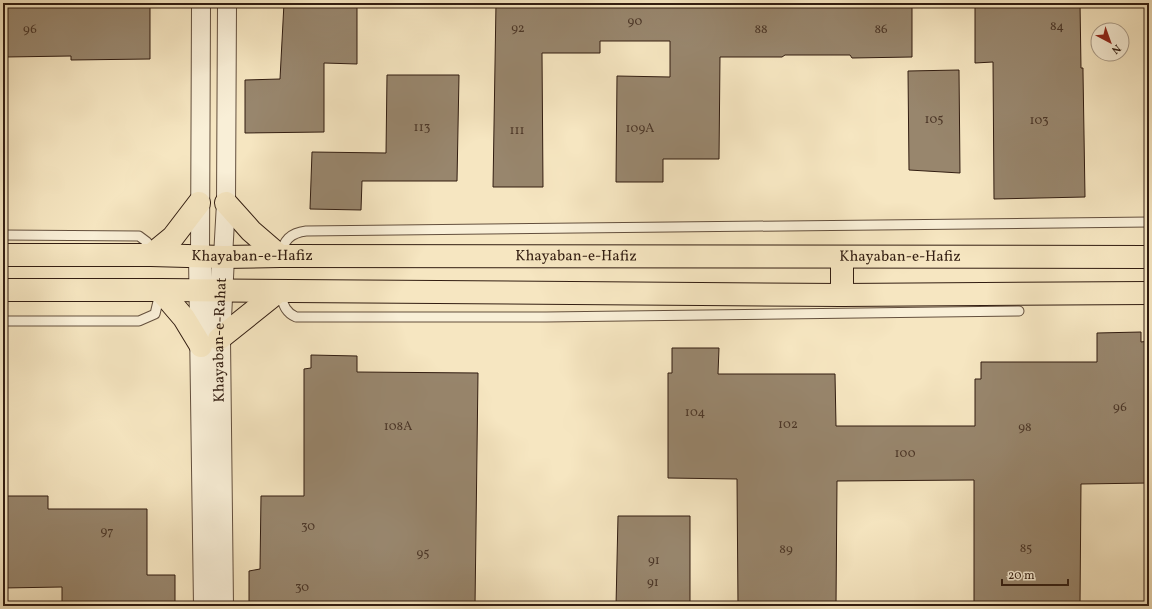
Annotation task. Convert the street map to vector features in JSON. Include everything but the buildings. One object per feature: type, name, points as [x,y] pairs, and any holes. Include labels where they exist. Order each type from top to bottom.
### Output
[{"type":"main road","points":[[151,255],[173,237],[199,203]]},
{"type":"main road","points":[[226,204],[251,231],[280,256]]},
{"type":"main road","name":"Khayaban-e-Hafiz","points":[[3,256],[1149,257]]},
{"type":"main road","points":[[842,257],[842,295]]},
{"type":"main road","points":[[3,290],[222,290],[842,295],[1149,293]]},
{"type":"main road","points":[[160,290],[184,318],[210,343],[279,291]]},
{"type":"street","name":"Khayaban-e-Rahat","points":[[201,3],[199,203],[200,290],[210,343],[222,606]]},
{"type":"street","name":"Khayaban-e-Rahat","points":[[205,606],[210,343],[222,290],[222,257],[226,204],[227,3]]},
{"type":"lane","points":[[280,256],[283,244],[288,237],[295,232],[306,231],[1149,222]]},
{"type":"lane","points":[[3,235],[139,236],[147,242],[151,255]]},
{"type":"lane","points":[[3,321],[139,321],[155,314],[160,290]]},
{"type":"lane","points":[[279,291],[285,309],[290,315],[296,317],[546,317],[1019,311]]}]
